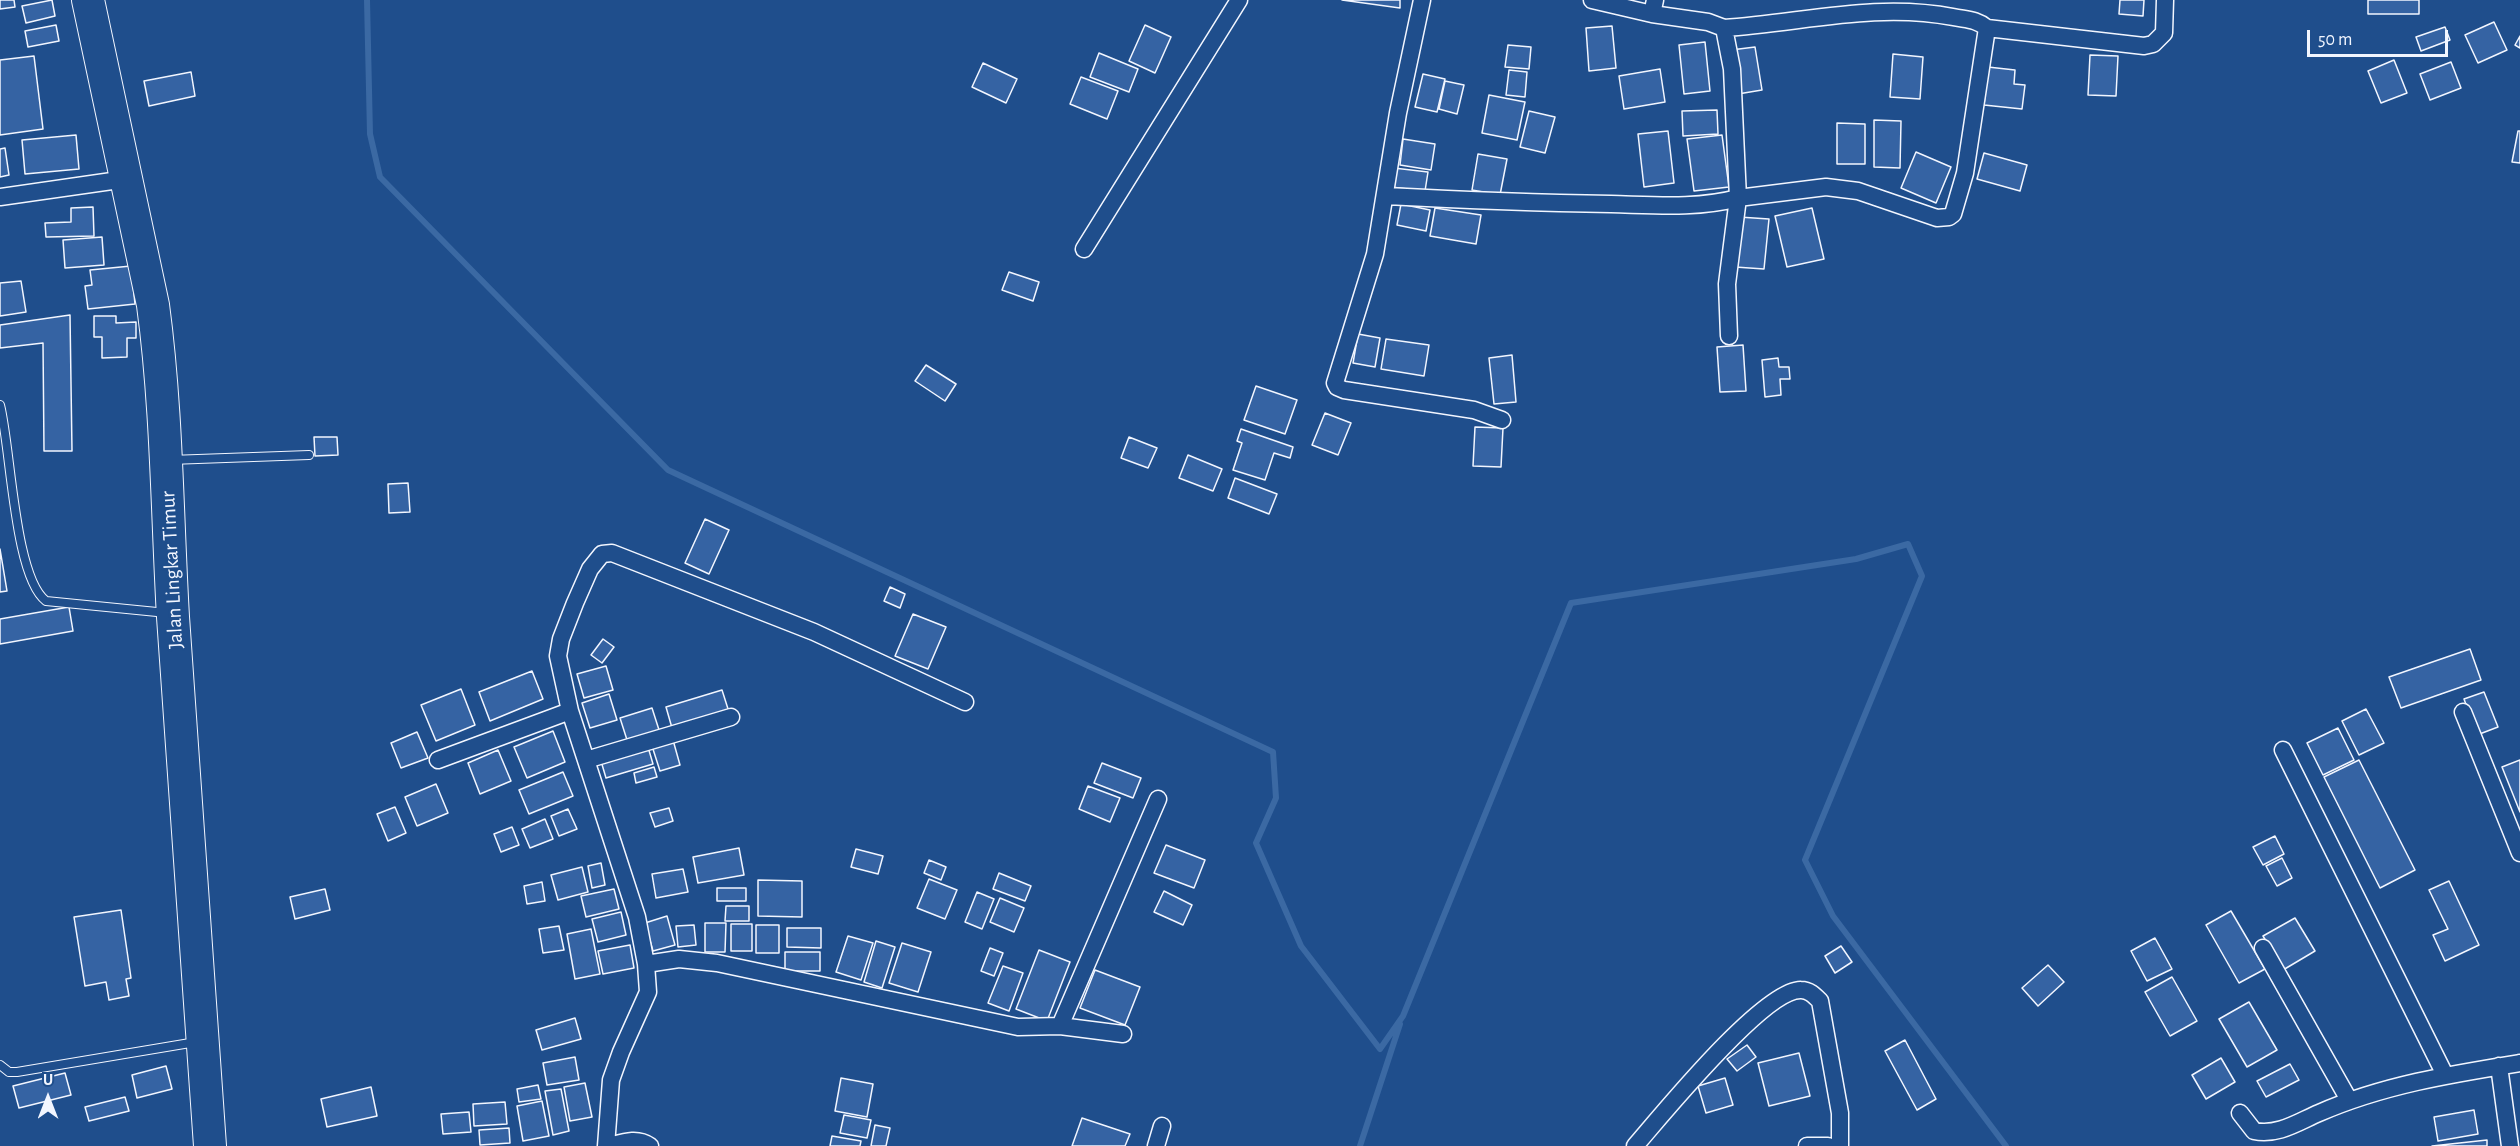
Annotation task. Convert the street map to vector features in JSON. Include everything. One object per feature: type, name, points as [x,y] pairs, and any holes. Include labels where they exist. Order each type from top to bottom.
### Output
[{"type":"highway","name":"Jalan Lingkar Timur","points":[[88,0],[153,305],[167,460],[173,614],[210,1146]]},
{"type":"street","points":[[1084,249],[1239,0]]},
{"type":"street","points":[[1422,0],[1398,113],[1375,254],[1335,383],[1337,387],[1344,390],[1474,410],[1502,420]]},
{"type":"street","points":[[1592,0],[1654,7],[1724,28],[1763,26],[1874,11],[1924,12],[1978,20],[1987,28],[2144,46],[2153,44],[2164,33],[2165,0]]},
{"type":"street","points":[[1724,28],[1732,69],[1738,198],[1727,284],[1729,336]]},
{"type":"street","points":[[1386,196],[1496,202],[1715,204],[1738,198],[1826,188],[1858,191],[1922,215],[1937,218],[1949,217],[1955,208],[1965,173],[1987,28]]},
{"type":"street","points":[[0,198],[126,179]]},
{"type":"street","points":[[650,1146],[643,1141],[633,1140],[608,1146],[611,1080],[648,992],[646,964],[637,917],[570,711],[558,656],[561,639],[590,569],[602,554],[612,553],[814,632],[965,702]]},
{"type":"street","points":[[438,760],[570,711]]},
{"type":"street","points":[[2463,712],[2520,853]]},
{"type":"street","points":[[586,760],[731,717]]},
{"type":"street","points":[[2283,750],[2445,1075]]},
{"type":"street","points":[[1060,1026],[1158,799]]},
{"type":"street","points":[[2263,948],[2349,1100]]},
{"type":"street","points":[[646,964],[679,959],[717,963],[1018,1027],[1060,1026],[1123,1034]]},
{"type":"street","points":[[1635,1146],[1738,1030],[1788,993],[1799,990],[1811,992],[1820,1001],[1840,1113],[1840,1146]]},
{"type":"street","points":[[2240,1113],[2254,1131],[2276,1132],[2349,1100],[2445,1075],[2520,1063]]},
{"type":"street","points":[[2499,1066],[2510,1146]]},
{"type":"street","points":[[1156,1146],[1162,1126]]},
{"type":"street","points":[[1807,1146],[1828,1146]]},
{"type":"lane","points":[[0,405],[21,544],[39,596],[46,601],[173,614]]},
{"type":"lane","points":[[167,460],[309,455]]},
{"type":"lane","points":[[0,1065],[9,1072],[17,1072],[202,1041]]},
{"type":"building","points":[[0,0],[14,0],[15,7],[0,9]]},
{"type":"building","points":[[52,0],[55,16],[26,23],[22,6]]},
{"type":"building","points":[[1342,0],[1400,0],[1400,8]]},
{"type":"building","points":[[2120,0],[2144,0],[2143,16],[2119,14]]},
{"type":"building","points":[[2368,0],[2419,0],[2419,14],[2368,14]]},
{"type":"building","points":[[2494,22],[2507,50],[2478,63],[2465,35]]},
{"type":"building","points":[[56,25],[59,41],[28,47],[25,31]]},
{"type":"building","points":[[1145,25],[1171,37],[1155,73],[1129,61]]},
{"type":"building","points":[[1612,26],[1616,68],[1589,71],[1586,28]]},
{"type":"building","points":[[2445,27],[2450,40],[2421,51],[2416,37]]},
{"type":"building","points":[[2520,36],[2520,48],[2515,45]]},
{"type":"building","points":[[1705,42],[1710,91],[1684,94],[1679,45]]},
{"type":"building","points":[[1508,45],[1531,47],[1529,69],[1505,67]]},
{"type":"building","points":[[1755,47],[1762,90],[1738,94],[1731,50]]},
{"type":"building","points":[[1099,53],[1138,69],[1129,92],[1090,77]]},
{"type":"building","points":[[1893,54],[1923,57],[1920,99],[1890,97]]},
{"type":"building","points":[[2090,55],[2118,56],[2116,96],[2088,95]]},
{"type":"building","points":[[34,56],[43,129],[0,135],[0,60]]},
{"type":"building","points":[[2394,60],[2407,93],[2381,103],[2368,71]]},
{"type":"building","points":[[2451,62],[2461,88],[2430,100],[2420,74]]},
{"type":"building","points":[[983,63],[1017,79],[1006,103],[972,87]]},
{"type":"building","points":[[1988,67],[2015,70],[2014,84],[2025,85],[2022,109],[1984,105]]},
{"type":"building","points":[[1660,69],[1665,102],[1624,109],[1619,76]]},
{"type":"building","points":[[1509,70],[1527,72],[1525,97],[1506,95]]},
{"type":"building","points":[[191,72],[195,96],[149,106],[144,81]]},
{"type":"building","points":[[1423,74],[1445,79],[1437,112],[1415,107]]},
{"type":"building","points":[[1081,77],[1118,91],[1107,119],[1070,104]]},
{"type":"building","points":[[1445,81],[1464,85],[1457,114],[1439,109]]},
{"type":"building","points":[[1489,95],[1525,102],[1517,140],[1482,133]]},
{"type":"building","points":[[1717,110],[1718,134],[1683,136],[1682,111]]},
{"type":"building","points":[[1529,111],[1555,117],[1545,153],[1520,147]]},
{"type":"building","points":[[1874,120],[1901,121],[1900,168],[1874,167]]},
{"type":"building","points":[[1837,123],[1865,124],[1865,164],[1837,164]]},
{"type":"building","points":[[1668,131],[1674,183],[1644,187],[1638,134]]},
{"type":"building","points":[[2518,131],[2520,131],[2520,163],[2512,162]]},
{"type":"building","points":[[76,135],[79,169],[25,174],[22,140]]},
{"type":"building","points":[[1722,135],[1729,187],[1694,191],[1687,139]]},
{"type":"building","points":[[1403,139],[1435,144],[1431,170],[1400,165]]},
{"type":"building","points":[[5,148],[9,175],[0,177],[0,149]]},
{"type":"building","points":[[1916,152],[1951,167],[1936,203],[1901,188]]},
{"type":"building","points":[[1984,153],[2027,165],[2020,191],[1977,179]]},
{"type":"building","points":[[1478,154],[1507,159],[1500,195],[1472,190]]},
{"type":"building","points":[[1394,168],[1428,172],[1425,191],[1391,187]]},
{"type":"building","points":[[1401,204],[1430,210],[1426,231],[1397,225]]},
{"type":"building","points":[[93,207],[94,236],[46,237],[45,223],[71,222],[71,208]]},
{"type":"building","points":[[1435,208],[1481,215],[1476,244],[1430,236]]},
{"type":"building","points":[[1812,208],[1824,259],[1787,267],[1775,216]]},
{"type":"building","points":[[1739,217],[1769,219],[1764,269],[1735,267]]},
{"type":"building","points":[[102,237],[104,265],[65,268],[63,240]]},
{"type":"building","points":[[131,266],[135,304],[88,309],[85,286],[92,285],[90,270]]},
{"type":"building","points":[[1009,272],[1039,282],[1033,301],[1002,290]]},
{"type":"building","points":[[21,281],[26,312],[0,316],[0,283]]},
{"type":"building","points":[[70,315],[72,451],[44,451],[43,343],[0,348],[0,325]]},
{"type":"building","points":[[94,316],[116,316],[116,323],[136,322],[136,338],[127,338],[127,357],[102,358],[102,337],[94,337]]},
{"type":"building","points":[[1358,334],[1380,338],[1375,367],[1353,363]]},
{"type":"building","points":[[1386,339],[1429,345],[1424,376],[1381,369]]},
{"type":"building","points":[[1743,345],[1746,391],[1720,392],[1717,347]]},
{"type":"building","points":[[1512,355],[1516,402],[1494,404],[1489,358]]},
{"type":"building","points":[[1778,358],[1779,367],[1789,367],[1790,379],[1780,379],[1781,395],[1765,397],[1762,360]]},
{"type":"building","points":[[926,365],[956,384],[945,401],[915,381]]},
{"type":"building","points":[[1256,386],[1297,400],[1285,434],[1244,420]]},
{"type":"building","points":[[1325,413],[1351,423],[1338,455],[1312,445]]},
{"type":"building","points":[[1475,427],[1503,428],[1501,467],[1473,466]]},
{"type":"building","points":[[1241,429],[1293,447],[1290,458],[1274,453],[1265,480],[1233,470],[1242,443],[1237,441]]},
{"type":"building","points":[[314,437],[337,437],[338,455],[315,456]]},
{"type":"building","points":[[1129,437],[1157,448],[1148,468],[1121,458]]},
{"type":"building","points":[[1188,455],[1222,469],[1213,491],[1179,478]]},
{"type":"building","points":[[1235,478],[1277,494],[1269,514],[1228,498]]},
{"type":"building","points":[[408,483],[410,512],[389,513],[388,484]]},
{"type":"building","points":[[705,519],[729,530],[709,574],[685,563]]},
{"type":"building","points":[[0,549],[7,591],[0,592]]},
{"type":"building","points":[[890,587],[905,594],[900,608],[884,601]]},
{"type":"building","points":[[69,607],[73,631],[0,644],[0,619]]},
{"type":"building","points":[[913,614],[946,627],[928,669],[895,656]]},
{"type":"building","points":[[603,639],[614,647],[602,663],[591,655]]},
{"type":"building","points":[[2470,649],[2481,680],[2401,708],[2389,677]]},
{"type":"building","points":[[606,666],[613,690],[584,698],[577,674]]},
{"type":"building","points":[[532,671],[543,699],[490,721],[479,692]]},
{"type":"building","points":[[461,689],[475,725],[436,741],[421,705]]},
{"type":"building","points":[[722,690],[729,712],[672,728],[666,707]]},
{"type":"building","points":[[2484,692],[2498,727],[2477,735],[2464,699]]},
{"type":"building","points":[[609,694],[617,720],[590,728],[582,703]]},
{"type":"building","points":[[652,708],[660,733],[628,743],[620,718]]},
{"type":"building","points":[[2366,709],[2384,743],[2359,755],[2342,721]]},
{"type":"building","points":[[2338,728],[2354,760],[2323,775],[2307,743]]},
{"type":"building","points":[[553,731],[565,762],[527,778],[514,747]]},
{"type":"building","points":[[417,732],[428,758],[401,768],[391,743]]},
{"type":"building","points":[[673,740],[680,765],[660,771],[652,746]]},
{"type":"building","points":[[648,747],[653,764],[606,778],[601,761]]},
{"type":"building","points":[[498,750],[511,781],[480,794],[468,763]]},
{"type":"building","points":[[2359,760],[2415,870],[2380,888],[2324,777]]},
{"type":"building","points":[[2520,760],[2520,812],[2502,767]]},
{"type":"building","points":[[1102,763],[1141,778],[1133,798],[1094,783]]},
{"type":"building","points":[[654,767],[657,777],[636,783],[634,773]]},
{"type":"building","points":[[563,772],[573,796],[529,814],[519,790]]},
{"type":"building","points":[[436,784],[448,813],[417,826],[405,797]]},
{"type":"building","points":[[1088,786],[1120,798],[1110,822],[1079,809]]},
{"type":"building","points":[[395,807],[406,833],[388,841],[377,814]]},
{"type":"building","points":[[669,808],[673,821],[655,827],[650,813]]},
{"type":"building","points":[[568,809],[577,829],[559,836],[551,816]]},
{"type":"building","points":[[545,819],[553,839],[530,848],[522,829]]},
{"type":"building","points":[[512,827],[519,845],[501,852],[494,834]]},
{"type":"building","points":[[2275,836],[2284,854],[2263,865],[2253,847]]},
{"type":"building","points":[[1166,845],[1205,860],[1194,888],[1154,873]]},
{"type":"building","points":[[739,848],[744,875],[698,883],[693,857]]},
{"type":"building","points":[[856,849],[883,856],[878,874],[851,867]]},
{"type":"building","points":[[2282,858],[2292,878],[2277,886],[2266,866]]},
{"type":"building","points":[[929,860],[946,867],[941,880],[924,873]]},
{"type":"building","points":[[601,863],[605,885],[592,888],[588,866]]},
{"type":"building","points":[[582,867],[588,892],[558,900],[551,875]]},
{"type":"building","points":[[683,869],[688,892],[656,898],[652,874]]},
{"type":"building","points":[[999,873],[1031,886],[1025,901],[993,889]]},
{"type":"building","points":[[929,879],[957,890],[945,919],[917,908]]},
{"type":"building","points":[[758,880],[802,881],[802,917],[758,916]]},
{"type":"building","points":[[2449,881],[2479,945],[2445,961],[2433,935],[2448,929],[2429,890]]},
{"type":"building","points":[[542,882],[545,901],[527,904],[524,886]]},
{"type":"building","points":[[717,888],[746,888],[746,901],[717,901]]},
{"type":"building","points":[[325,889],[330,910],[295,919],[290,897]]},
{"type":"building","points":[[614,889],[619,909],[586,917],[581,896]]},
{"type":"building","points":[[1164,891],[1192,905],[1183,925],[1154,912]]},
{"type":"building","points":[[977,892],[994,899],[982,929],[965,922]]},
{"type":"building","points":[[1000,898],[1024,908],[1014,932],[990,922]]},
{"type":"building","points":[[726,906],[749,906],[749,921],[725,921]]},
{"type":"building","points":[[121,910],[131,978],[126,979],[129,996],[109,1000],[106,982],[85,986],[74,917]]},
{"type":"building","points":[[2231,911],[2265,969],[2239,983],[2206,925]]},
{"type":"building","points":[[621,912],[626,935],[598,942],[592,919]]},
{"type":"building","points":[[667,916],[675,945],[653,951],[645,923]]},
{"type":"building","points":[[2295,918],[2315,951],[2283,970],[2263,936]]},
{"type":"building","points":[[705,923],[726,923],[725,952],[705,952]]},
{"type":"building","points":[[731,924],[752,924],[752,951],[731,951]]},
{"type":"building","points":[[694,925],[696,945],[678,947],[676,926]]},
{"type":"building","points":[[756,925],[779,925],[779,953],[756,953]]},
{"type":"building","points":[[559,926],[564,950],[543,953],[539,929]]},
{"type":"building","points":[[787,928],[821,928],[821,948],[787,947]]},
{"type":"building","points":[[591,929],[600,974],[575,979],[567,934]]},
{"type":"building","points":[[848,936],[873,943],[861,980],[836,972]]},
{"type":"building","points":[[2155,938],[2172,969],[2147,981],[2131,951]]},
{"type":"building","points":[[876,941],[895,947],[882,988],[864,982]]},
{"type":"building","points":[[902,943],[931,952],[918,992],[889,983]]},
{"type":"building","points":[[630,945],[634,968],[603,974],[598,951]]},
{"type":"building","points":[[1841,946],[1852,962],[1835,973],[1825,956]]},
{"type":"building","points":[[990,948],[1003,953],[994,976],[981,971]]},
{"type":"building","points":[[1039,950],[1070,962],[1047,1021],[1016,1009]]},
{"type":"building","points":[[785,952],[820,952],[820,971],[785,971]]},
{"type":"building","points":[[2048,965],[2064,982],[2038,1006],[2022,988]]},
{"type":"building","points":[[1003,966],[1023,973],[1009,1011],[988,1003]]},
{"type":"building","points":[[1095,970],[1140,987],[1125,1025],[1080,1008]]},
{"type":"building","points":[[2172,977],[2197,1021],[2170,1036],[2145,992]]},
{"type":"building","points":[[2249,1002],[2277,1050],[2247,1067],[2219,1019]]},
{"type":"building","points":[[575,1018],[581,1039],[542,1050],[536,1030]]},
{"type":"building","points":[[1905,1040],[1936,1099],[1917,1110],[1885,1051]]},
{"type":"building","points":[[1747,1045],[1756,1057],[1737,1071],[1727,1059]]},
{"type":"building","points":[[1799,1053],[1810,1096],[1769,1106],[1758,1063]]},
{"type":"building","points":[[575,1057],[579,1080],[547,1085],[543,1063]]},
{"type":"building","points":[[2221,1058],[2235,1082],[2206,1099],[2192,1075]]},
{"type":"building","points":[[2290,1064],[2299,1080],[2266,1097],[2257,1081]]},
{"type":"building","points":[[166,1066],[172,1089],[137,1098],[132,1075]]},
{"type":"building","points":[[65,1073],[71,1095],[19,1108],[13,1086]]},
{"type":"building","points":[[841,1078],[873,1084],[867,1117],[835,1111]]},
{"type":"building","points":[[1725,1078],[1733,1105],[1706,1113],[1698,1086]]},
{"type":"building","points":[[585,1083],[592,1117],[570,1121],[564,1087]]},
{"type":"building","points":[[538,1085],[541,1099],[519,1102],[517,1089]]},
{"type":"building","points":[[371,1087],[377,1116],[327,1127],[321,1099]]},
{"type":"building","points":[[561,1089],[569,1131],[553,1135],[545,1091]]},
{"type":"building","points":[[125,1097],[129,1111],[89,1121],[85,1107]]},
{"type":"building","points":[[542,1101],[549,1136],[523,1141],[517,1106]]},
{"type":"building","points":[[505,1102],[507,1124],[474,1126],[473,1104]]},
{"type":"building","points":[[2474,1110],[2478,1134],[2438,1141],[2434,1117]]},
{"type":"building","points":[[469,1112],[471,1132],[443,1134],[441,1114]]},
{"type":"building","points":[[844,1115],[871,1120],[867,1138],[840,1133]]},
{"type":"building","points":[[1082,1118],[1130,1134],[1125,1146],[1072,1146]]},
{"type":"building","points":[[875,1125],[890,1128],[886,1146],[871,1146]]},
{"type":"building","points":[[509,1128],[510,1143],[480,1145],[479,1130]]},
{"type":"building","points":[[832,1136],[861,1141],[860,1146],[830,1146]]},
{"type":"building","points":[[2487,1140],[2487,1146],[2432,1146]]},
{"type":"waterway","points":[[367,0],[370,134],[380,177],[668,470],[1273,752],[1276,798],[1256,843],[1301,946],[1380,1049],[1403,1016],[1571,603],[1856,559],[1908,544],[1922,576],[1805,860],[1833,916],[2006,1146]]},
{"type":"waterway","points":[[1360,1146],[1400,1024]]}]
